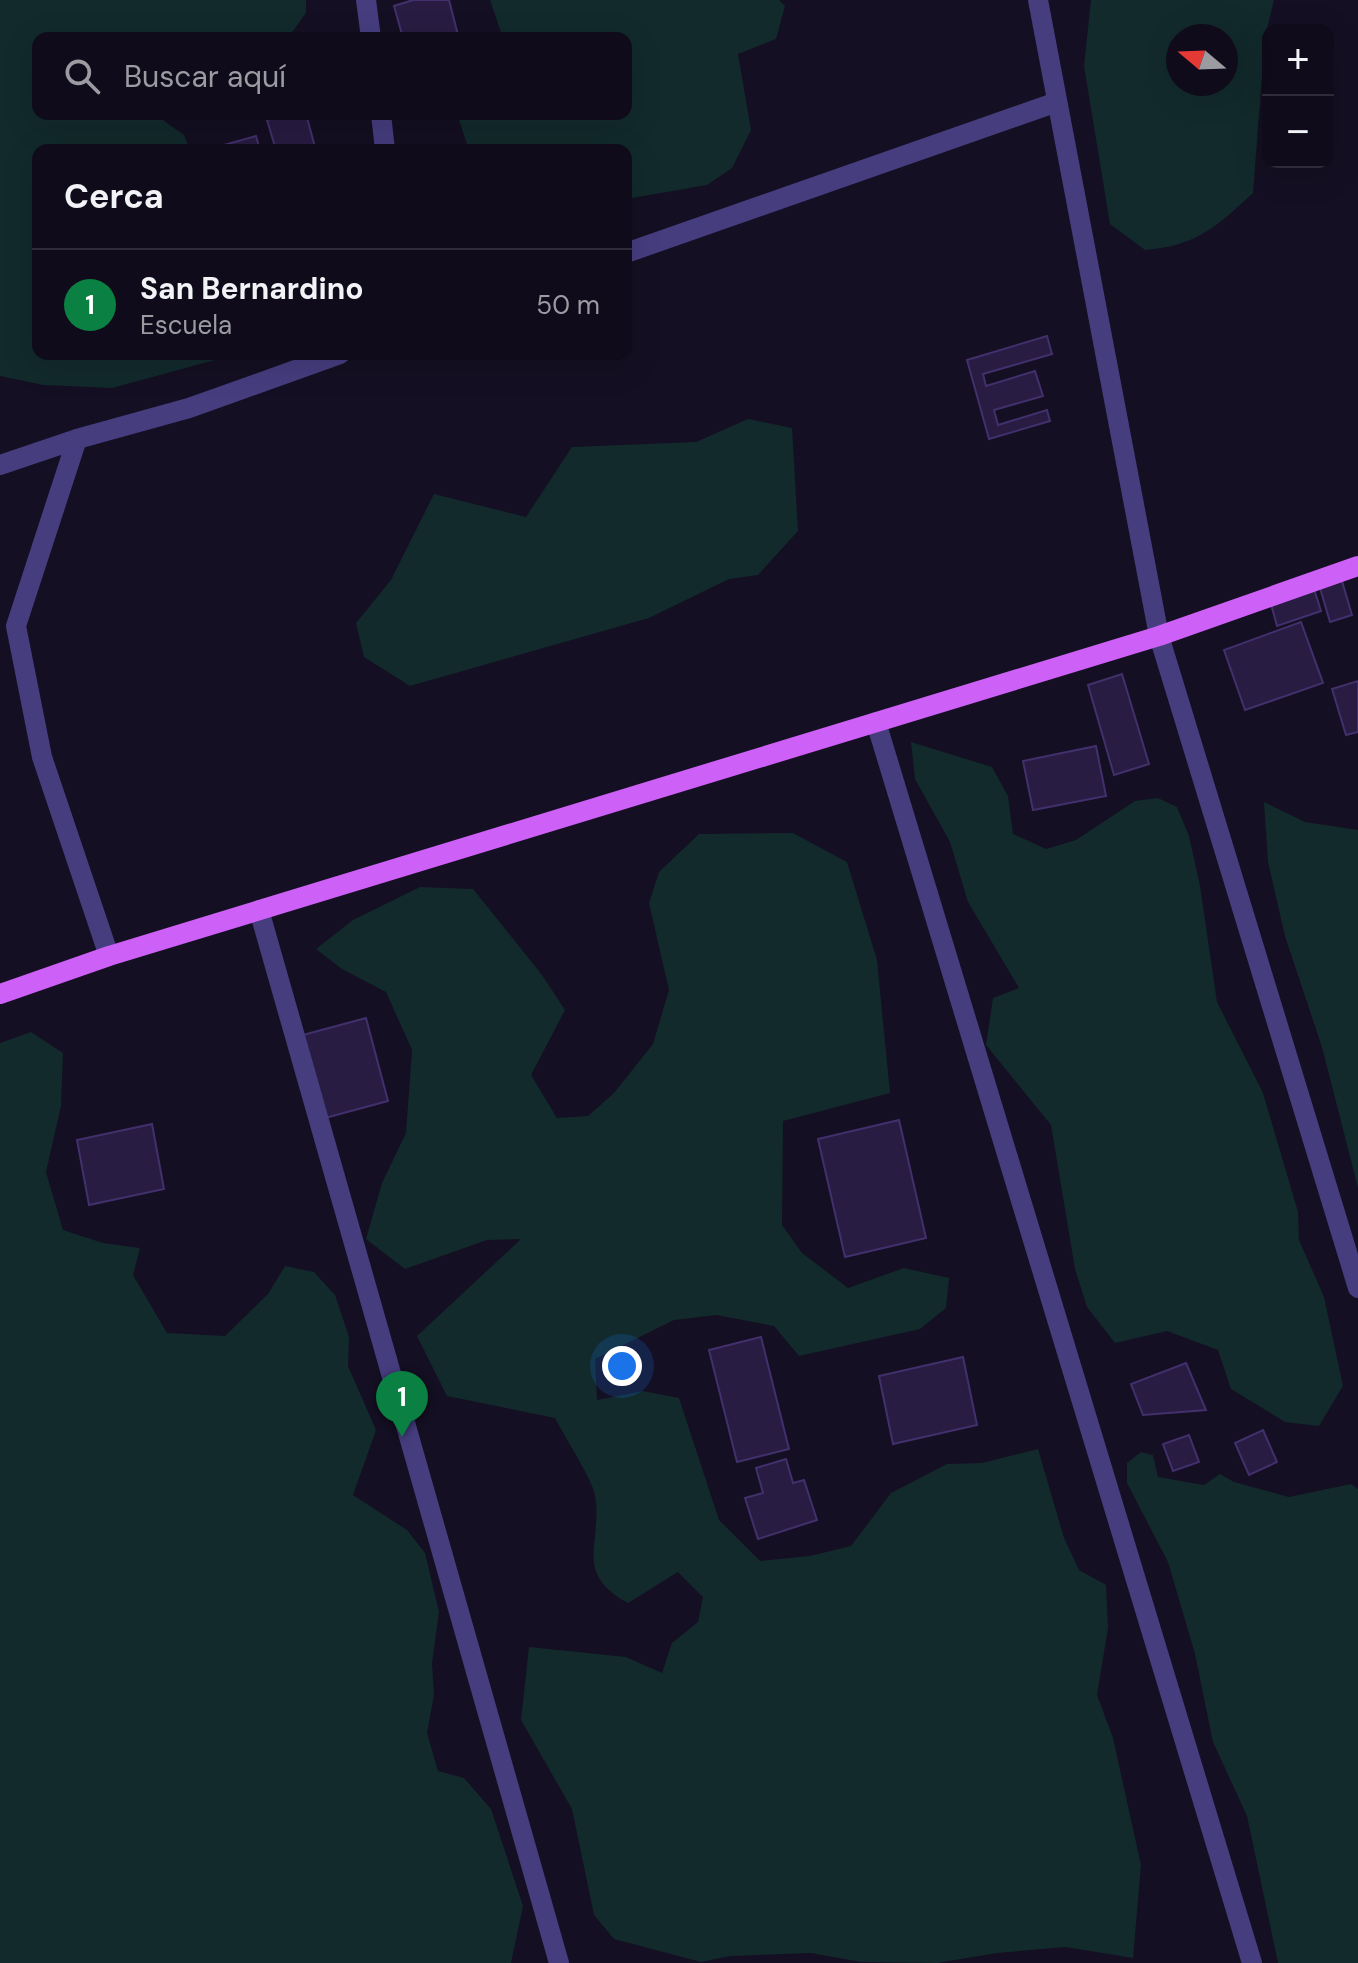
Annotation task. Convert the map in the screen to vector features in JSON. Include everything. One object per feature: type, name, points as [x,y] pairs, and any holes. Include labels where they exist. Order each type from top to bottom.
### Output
[{"type":"main road","points":[[0,994],[109,956],[1159,636],[1358,566]]},
{"type":"street","points":[[366,0],[370,32]]},
{"type":"street","points":[[1038,0],[1159,636],[1358,1288]]},
{"type":"street","points":[[632,251],[1057,102]]},
{"type":"street","points":[[382,120],[384,144]]},
{"type":"street","points":[[0,465],[77,439],[189,408],[323,360]]},
{"type":"street","points":[[77,439],[16,626],[42,757],[109,956]]},
{"type":"street","points":[[876,722],[1252,1963]]},
{"type":"street","points":[[259,910],[559,1963]]},
{"type":"green space","points":[[0,0],[306,0],[306,13],[292,32],[32,32],[32,120],[164,120],[184,135],[188,144],[32,144],[32,360],[215,360],[112,388],[43,385],[0,376]]},
{"type":"green space","points":[[490,0],[779,0],[785,6],[776,39],[738,54],[751,130],[732,168],[707,185],[632,198],[632,144],[467,144],[459,120],[632,120],[632,32],[501,32]]},
{"type":"green space","points":[[1091,0],[1274,0],[1268,24],[1262,24],[1262,76],[1253,193],[1204,233],[1163,248],[1145,250],[1110,224],[1084,66]]},
{"type":"green space","points":[[748,419],[792,428],[798,531],[758,575],[729,579],[649,618],[410,686],[364,657],[356,623],[391,580],[434,494],[526,517],[572,447],[696,442]]},
{"type":"green space","points":[[911,742],[992,767],[1008,796],[1013,834],[1046,849],[1076,840],[1135,801],[1158,798],[1177,807],[1189,836],[1200,886],[1217,1002],[1263,1093],[1298,1212],[1299,1240],[1324,1297],[1343,1386],[1319,1426],[1285,1422],[1231,1389],[1218,1350],[1167,1331],[1115,1343],[1087,1307],[1075,1269],[1051,1125],[986,1045],[993,998],[1019,988],[968,902],[950,842],[915,779]]},
{"type":"green space","points":[[1264,802],[1305,822],[1358,830],[1358,1188],[1322,1047],[1285,936],[1268,862]]},
{"type":"green space","points":[[793,833],[847,862],[877,960],[890,1093],[783,1121],[782,1225],[802,1253],[848,1288],[904,1268],[949,1278],[946,1308],[920,1329],[799,1356],[774,1326],[716,1315],[674,1320],[595,1359],[597,1400],[643,1391],[679,1398],[719,1520],[760,1561],[810,1556],[851,1546],[891,1493],[947,1464],[982,1463],[1038,1449],[1064,1538],[1079,1570],[1106,1585],[1108,1628],[1097,1695],[1113,1738],[1141,1865],[1133,1958],[1066,1947],[997,1953],[937,1963],[861,1962],[811,1953],[730,1956],[701,1962],[614,1939],[594,1915],[572,1809],[521,1720],[529,1647],[626,1657],[662,1673],[672,1643],[698,1622],[703,1597],[678,1572],[628,1603],[611,1591],[600,1580],[595,1568],[593,1488],[555,1418],[447,1396],[417,1336],[521,1239],[487,1240],[405,1269],[366,1239],[382,1183],[406,1133],[412,1050],[386,992],[342,969],[316,949],[353,920],[420,887],[473,889],[542,975],[565,1010],[531,1075],[557,1118],[588,1116],[614,1093],[653,1044],[669,990],[649,903],[659,872],[699,834]]},
{"type":"green space","points":[[31,1032],[63,1053],[61,1106],[46,1172],[63,1230],[103,1243],[140,1248],[133,1275],[167,1333],[225,1336],[268,1294],[285,1266],[314,1272],[335,1295],[349,1337],[348,1366],[376,1430],[353,1495],[407,1530],[425,1553],[439,1612],[432,1663],[434,1695],[427,1733],[438,1771],[464,1778],[491,1809],[523,1906],[511,1963],[0,1963],[0,1043]]},
{"type":"green space","points":[[1141,1452],[1153,1455],[1158,1477],[1204,1485],[1220,1474],[1234,1482],[1289,1497],[1351,1484],[1358,1489],[1358,1963],[1278,1963],[1247,1816],[1213,1742],[1195,1654],[1168,1562],[1127,1483],[1127,1463]]},
{"type":"building","points":[[413,0],[449,0],[457,32],[401,32],[394,6]]},
{"type":"building","points":[[267,120],[308,120],[314,144],[274,144]]},
{"type":"building","points":[[256,136],[258,144],[228,144]]},
{"type":"building","points":[[1047,336],[1052,354],[983,374],[986,386],[1035,371],[1043,396],[994,410],[998,425],[1047,410],[1050,421],[989,439],[967,360]]},
{"type":"building","points":[[1342,581],[1352,615],[1330,622],[1320,588]]},
{"type":"building","points":[[1314,589],[1321,611],[1277,626],[1271,604]]},
{"type":"building","points":[[1301,622],[1323,683],[1245,710],[1224,650]]},
{"type":"building","points":[[1122,674],[1149,764],[1114,775],[1088,685]]},
{"type":"building","points":[[1358,681],[1358,732],[1346,735],[1332,689]]},
{"type":"building","points":[[1096,746],[1106,796],[1033,810],[1023,761]]},
{"type":"building","points":[[366,1018],[388,1101],[325,1118],[303,1035]]},
{"type":"building","points":[[899,1120],[926,1238],[845,1257],[818,1139]]},
{"type":"building","points":[[152,1124],[164,1189],[89,1205],[77,1140]]},
{"type":"building","points":[[761,1337],[789,1449],[737,1462],[709,1350]]},
{"type":"building","points":[[963,1357],[977,1425],[893,1444],[879,1376]]},
{"type":"building","points":[[1186,1363],[1206,1410],[1143,1415],[1131,1384]]},
{"type":"building","points":[[1263,1430],[1277,1462],[1249,1475],[1235,1443]]},
{"type":"building","points":[[1189,1435],[1199,1462],[1173,1471],[1163,1444]]},
{"type":"building","points":[[786,1459],[793,1483],[804,1480],[817,1520],[758,1539],[745,1498],[763,1493],[756,1468]]},
{"type":"place","name":"San Bernardino","points":[[402,1437]]}]
